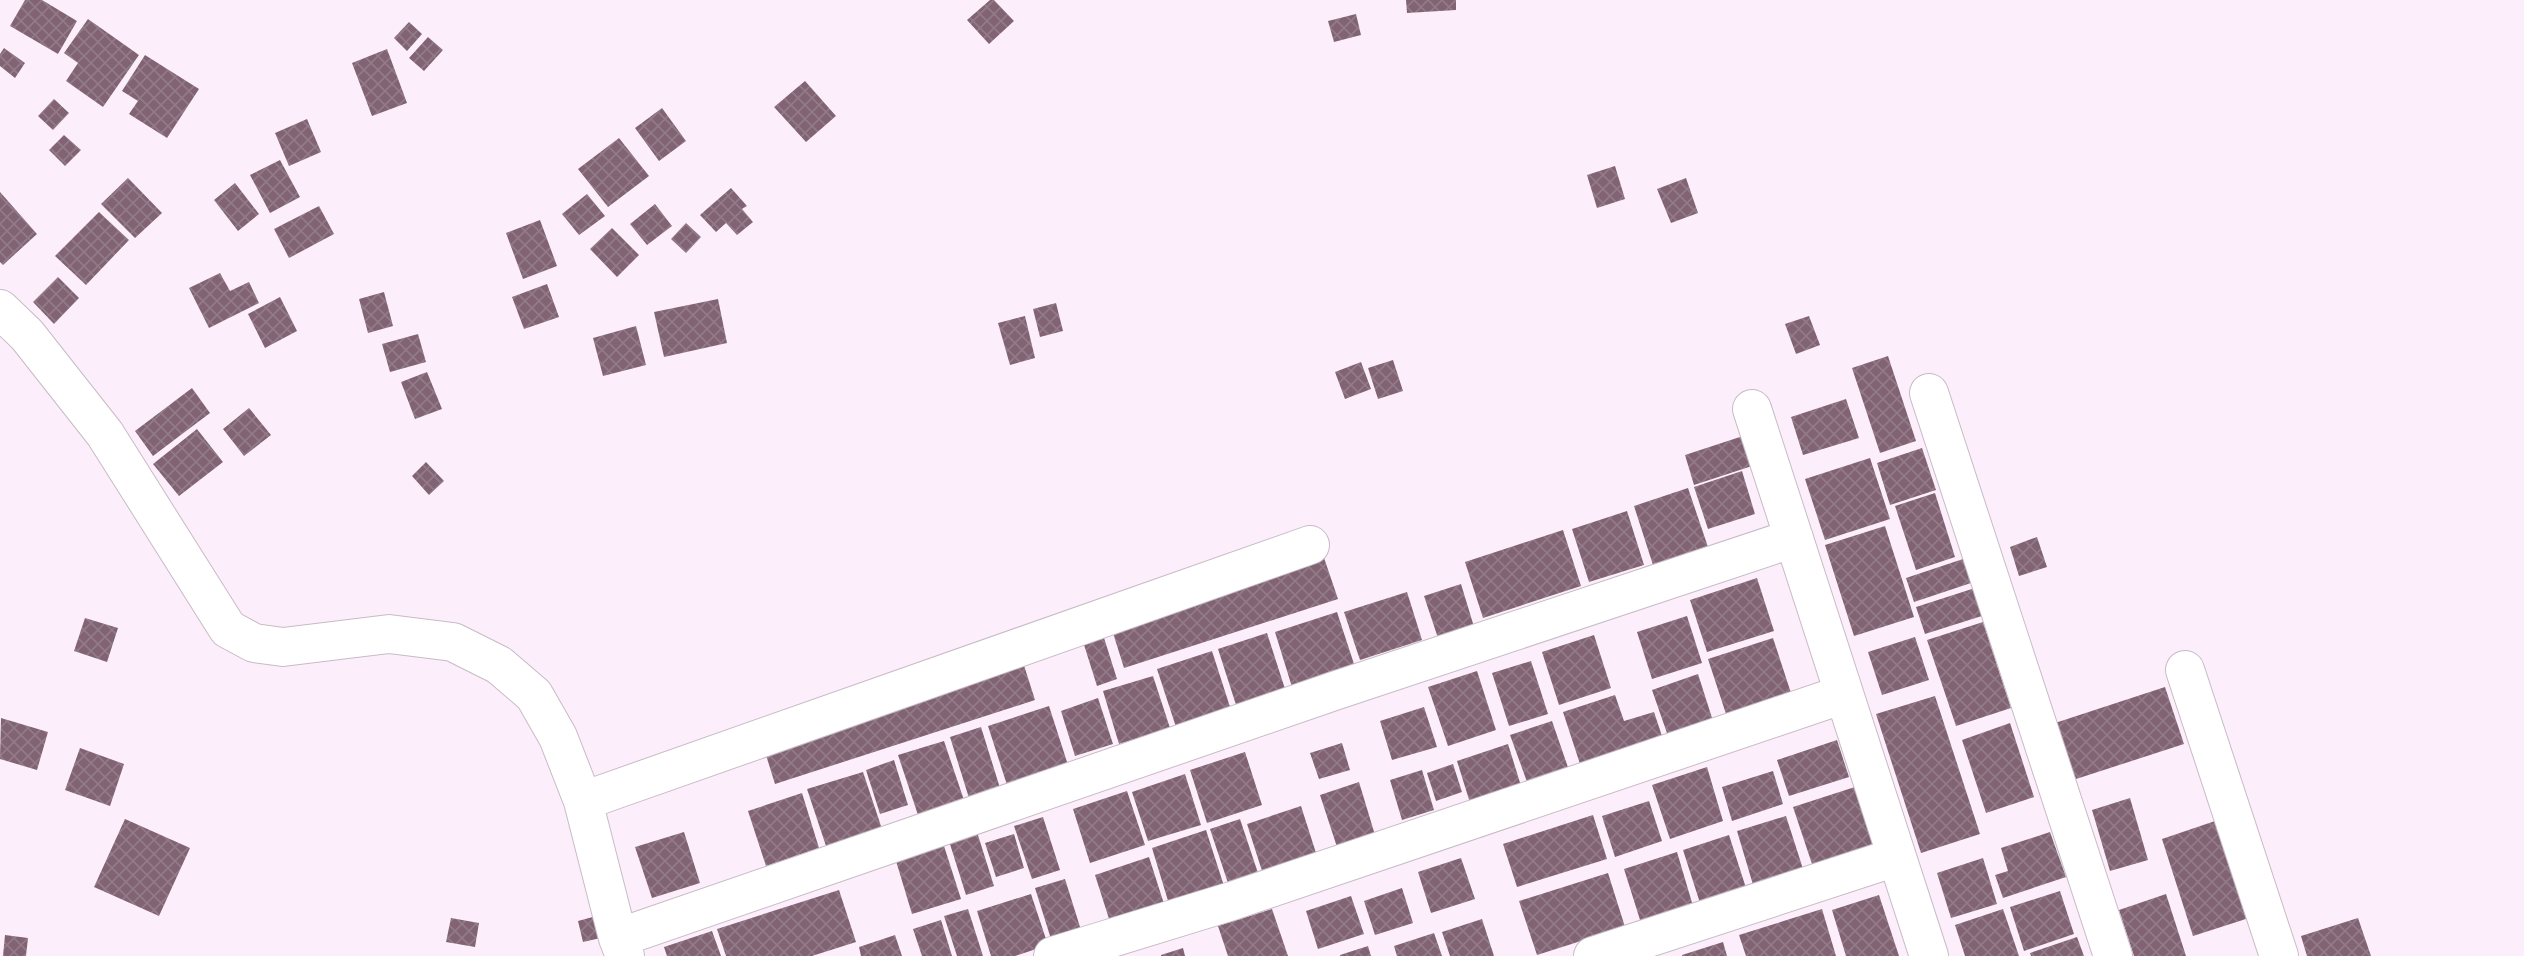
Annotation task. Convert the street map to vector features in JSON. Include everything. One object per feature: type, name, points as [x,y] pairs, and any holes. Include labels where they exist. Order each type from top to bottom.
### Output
[{"type":"street","points":[[0,309],[26,335],[105,434],[228,629],[254,643],[284,647],[389,634],[453,642],[499,665],[534,695],[558,737],[583,801],[621,947],[1334,691],[1794,537]]},
{"type":"street","points":[[1929,393],[2113,956]]},
{"type":"street","points":[[1752,409],[1928,956]]},
{"type":"street","points":[[583,801],[1310,545]]},
{"type":"street","points":[[2185,670],[2279,956]]},
{"type":"street","points":[[1053,956],[1232,901],[1844,694]]},
{"type":"street","points":[[1593,956],[1896,857]]},
{"type":"building","points":[[25,0],[42,0],[77,21],[58,54],[10,26]]},
{"type":"building","points":[[990,0],[994,0],[1014,21],[989,44],[967,20]]},
{"type":"building","points":[[1406,0],[1456,0],[1456,10],[1407,13]]},
{"type":"building","points":[[1356,14],[1361,35],[1334,42],[1328,21]]},
{"type":"building","points":[[88,19],[139,55],[103,107],[66,81],[78,63],[64,53]]},
{"type":"building","points":[[409,22],[422,34],[407,51],[394,38]]},
{"type":"building","points":[[428,37],[443,50],[424,71],[409,58]]},
{"type":"building","points":[[4,48],[25,63],[15,78],[0,66],[0,54]]},
{"type":"building","points":[[387,49],[407,103],[372,116],[352,63]]},
{"type":"building","points":[[145,55],[199,89],[167,138],[129,114],[138,101],[122,91]]},
{"type":"building","points":[[805,81],[836,116],[806,142],[774,107]]},
{"type":"building","points":[[54,99],[69,113],[53,130],[38,116]]},
{"type":"building","points":[[662,108],[686,141],[659,161],[635,128]]},
{"type":"building","points":[[307,119],[321,152],[289,166],[275,133]]},
{"type":"building","points":[[64,135],[81,150],[65,166],[49,150]]},
{"type":"building","points":[[619,138],[649,176],[608,207],[578,169]]},
{"type":"building","points":[[280,160],[300,197],[270,213],[250,175]]},
{"type":"building","points":[[1615,166],[1625,199],[1597,208],[1587,175]]},
{"type":"building","points":[[128,178],[162,213],[135,238],[101,204]]},
{"type":"building","points":[[1686,178],[1698,213],[1671,223],[1657,189]]},
{"type":"building","points":[[235,183],[259,214],[238,231],[214,200]]},
{"type":"building","points":[[731,188],[747,206],[742,209],[753,222],[737,235],[726,223],[716,232],[700,215]]},
{"type":"building","points":[[0,192],[37,234],[3,265],[0,262]]},
{"type":"building","points":[[587,194],[605,216],[579,235],[562,214]]},
{"type":"building","points":[[655,204],[672,226],[647,245],[630,224]]},
{"type":"building","points":[[319,206],[334,234],[289,258],[274,229]]},
{"type":"building","points":[[99,212],[129,240],[86,285],[55,256]]},
{"type":"building","points":[[540,220],[557,266],[523,279],[506,233]]},
{"type":"building","points":[[686,223],[701,237],[686,253],[671,239]]},
{"type":"building","points":[[612,228],[639,255],[617,277],[590,249]]},
{"type":"building","points":[[220,273],[230,291],[249,282],[259,303],[209,328],[189,288]]},
{"type":"building","points":[[58,277],[79,298],[54,324],[33,302]]},
{"type":"building","points":[[547,284],[559,317],[524,329],[512,297]]},
{"type":"building","points":[[384,292],[393,326],[368,333],[359,299]]},
{"type":"building","points":[[280,297],[297,331],[265,348],[248,314]]},
{"type":"building","points":[[718,299],[727,343],[664,357],[654,312]]},
{"type":"building","points":[[1056,303],[1063,331],[1040,337],[1033,309]]},
{"type":"building","points":[[1025,316],[1035,358],[1010,365],[998,323]]},
{"type":"building","points":[[1809,316],[1820,345],[1796,354],[1785,324]]},
{"type":"building","points":[[636,326],[646,365],[603,376],[593,338]]},
{"type":"building","points":[[418,334],[426,362],[390,372],[382,344]]},
{"type":"building","points":[[1888,356],[1916,441],[1880,453],[1852,368]]},
{"type":"building","points":[[1393,360],[1403,391],[1378,399],[1368,368]]},
{"type":"building","points":[[1361,362],[1371,389],[1345,399],[1335,372]]},
{"type":"building","points":[[427,372],[442,409],[415,419],[401,382]]},
{"type":"building","points":[[192,388],[210,413],[153,456],[135,431]]},
{"type":"building","points":[[1846,399],[1859,438],[1803,455],[1791,417]]},
{"type":"building","points":[[249,408],[271,435],[244,456],[223,429]]},
{"type":"building","points":[[197,429],[223,462],[179,496],[153,464]]},
{"type":"building","points":[[1743,436],[1752,466],[1694,485],[1685,455]]},
{"type":"building","points":[[1922,448],[1936,490],[1890,505],[1877,463]]},
{"type":"building","points":[[1870,458],[1890,519],[1825,540],[1805,479]]},
{"type":"building","points":[[426,462],[444,481],[429,495],[412,476]]},
{"type":"building","points":[[1742,471],[1755,514],[1708,529],[1694,487]]},
{"type":"building","points":[[1688,488],[1708,547],[1653,565],[1634,506]]},
{"type":"building","points":[[1935,493],[1955,557],[1916,570],[1895,506]]},
{"type":"building","points":[[1627,511],[1644,565],[1589,582],[1572,529]]},
{"type":"building","points":[[1885,526],[1914,617],[1854,636],[1825,545]]},
{"type":"building","points":[[1563,530],[1581,586],[1483,618],[1465,562]]},
{"type":"building","points":[[2037,537],[2047,567],[2019,576],[2010,547]]},
{"type":"building","points":[[1321,549],[1338,599],[1124,668],[1108,617]]},
{"type":"building","points":[[1966,558],[1974,582],[1914,602],[1906,578]]},
{"type":"building","points":[[1757,578],[1774,631],[1707,652],[1690,600]]},
{"type":"building","points":[[1461,584],[1475,630],[1439,641],[1424,596]]},
{"type":"building","points":[[1975,588],[1985,615],[1925,634],[1916,607]]},
{"type":"building","points":[[1407,592],[1422,640],[1360,660],[1344,612]]},
{"type":"building","points":[[1337,612],[1355,667],[1292,687],[1275,632]]},
{"type":"building","points":[[1687,616],[1702,663],[1652,679],[1637,632]]},
{"type":"building","points":[[85,618],[118,628],[107,662],[74,651]]},
{"type":"building","points":[[1099,622],[1117,679],[1097,686],[1079,629]]},
{"type":"building","points":[[1983,622],[2011,708],[1956,726],[1927,640]]},
{"type":"building","points":[[1267,633],[1286,692],[1237,708],[1218,649]]},
{"type":"building","points":[[1594,635],[1611,688],[1559,705],[1542,652]]},
{"type":"building","points":[[1915,637],[1929,680],[1882,695],[1868,652]]},
{"type":"building","points":[[1773,638],[1792,696],[1727,717],[1708,659]]},
{"type":"building","points":[[1212,651],[1231,710],[1176,727],[1157,669]]},
{"type":"building","points":[[1021,656],[1035,700],[775,784],[761,739]]},
{"type":"building","points":[[1531,661],[1548,714],[1509,726],[1492,673]]},
{"type":"building","points":[[1477,671],[1496,730],[1448,746],[1428,687]]},
{"type":"building","points":[[1698,674],[1713,721],[1668,736],[1652,690]]},
{"type":"building","points":[[1153,676],[1170,728],[1119,744],[1103,691]]},
{"type":"building","points":[[2165,687],[2184,744],[2073,780],[2055,723]]},
{"type":"building","points":[[1615,695],[1624,721],[1654,712],[1662,736],[1581,767],[1563,712]]},
{"type":"building","points":[[1935,696],[1980,834],[1921,853],[1876,714]]},
{"type":"building","points":[[1098,698],[1113,744],[1075,756],[1061,711]]},
{"type":"building","points":[[1049,706],[1068,765],[1007,785],[988,726]]},
{"type":"building","points":[[1424,707],[1437,747],[1392,760],[1380,721]]},
{"type":"building","points":[[1,718],[48,732],[37,770],[0,759]]},
{"type":"building","points":[[1552,721],[1571,776],[1530,790],[1510,735]]},
{"type":"building","points":[[2010,723],[2034,797],[1986,813],[1962,740]]},
{"type":"building","points":[[981,727],[1000,788],[969,798],[950,737]]},
{"type":"building","points":[[1837,740],[1849,777],[1789,796],[1777,760]]},
{"type":"building","points":[[944,741],[965,803],[919,818],[898,755]]},
{"type":"building","points":[[1342,743],[1350,770],[1319,779],[1310,753]]},
{"type":"building","points":[[1508,744],[1522,789],[1471,806],[1457,761]]},
{"type":"building","points":[[80,748],[124,764],[110,806],[65,790]]},
{"type":"building","points":[[1245,752],[1262,805],[1207,823],[1190,770]]},
{"type":"building","points":[[894,760],[908,805],[880,814],[866,770]]},
{"type":"building","points":[[1453,764],[1462,792],[1436,801],[1427,773]]},
{"type":"building","points":[[1707,767],[1723,821],[1670,839],[1652,785]]},
{"type":"building","points":[[1422,770],[1434,810],[1402,820],[1390,780]]},
{"type":"building","points":[[1773,771],[1783,804],[1732,821],[1722,787]]},
{"type":"building","points":[[863,772],[882,829],[826,846],[807,789]]},
{"type":"building","points":[[1185,774],[1201,825],[1148,841],[1132,792]]},
{"type":"building","points":[[1359,782],[1375,835],[1337,847],[1320,795]]},
{"type":"building","points":[[1858,786],[1878,849],[1814,870],[1793,807]]},
{"type":"building","points":[[1127,791],[1145,845],[1090,863],[1073,809]]},
{"type":"building","points":[[802,793],[819,848],[766,866],[748,811]]},
{"type":"building","points":[[2130,798],[2148,860],[2110,871],[2092,810]]},
{"type":"building","points":[[1649,801],[1662,841],[1615,857],[1602,816]]},
{"type":"building","points":[[1301,806],[1316,853],[1262,871],[1247,824]]},
{"type":"building","points":[[1593,815],[1607,859],[1517,887],[1503,844]]},
{"type":"building","points":[[1786,816],[1804,872],[1754,888],[1737,831]]},
{"type":"building","points":[[1043,817],[1060,870],[1032,879],[1014,826]]},
{"type":"building","points":[[125,819],[190,848],[159,916],[94,887]]},
{"type":"building","points":[[1240,819],[1260,879],[1230,889],[1210,829]]},
{"type":"building","points":[[2218,820],[2249,918],[2193,936],[2162,839]]},
{"type":"building","points":[[1206,830],[1224,886],[1169,904],[1152,848]]},
{"type":"building","points":[[684,832],[700,883],[652,898],[635,847]]},
{"type":"building","points":[[977,832],[994,886],[966,895],[949,841]]},
{"type":"building","points":[[2050,832],[2066,877],[2003,898],[1995,875],[2008,871],[2001,848]]},
{"type":"building","points":[[1014,834],[1024,868],[996,877],[985,843]]},
{"type":"building","points":[[1729,835],[1746,888],[1700,903],[1683,850]]},
{"type":"building","points":[[944,846],[961,899],[912,914],[896,861]]},
{"type":"building","points":[[1677,852],[1693,906],[1641,923],[1624,869]]},
{"type":"building","points":[[1149,857],[1165,907],[1111,925],[1095,875]]},
{"type":"building","points":[[1461,858],[1475,899],[1431,913],[1418,872]]},
{"type":"building","points":[[1983,858],[1997,904],[1951,918],[1937,873]]},
{"type":"building","points":[[1608,873],[1625,927],[1537,955],[1519,901]]},
{"type":"building","points":[[1065,879],[1081,930],[1051,939],[1035,888]]},
{"type":"building","points":[[1402,888],[1413,923],[1375,935],[1364,901]]},
{"type":"building","points":[[839,890],[856,942],[812,956],[726,956],[717,929]]},
{"type":"building","points":[[2060,891],[2074,934],[2024,951],[2010,907]]},
{"type":"building","points":[[1031,894],[1048,945],[1015,956],[991,956],[977,911]]},
{"type":"building","points":[[2166,894],[2186,956],[2134,956],[2119,910]]},
{"type":"building","points":[[1879,895],[1899,956],[1846,956],[1832,910]]},
{"type":"building","points":[[1351,896],[1364,934],[1318,949],[1306,911]]},
{"type":"building","points":[[968,909],[983,956],[957,956],[944,916]]},
{"type":"building","points":[[1272,909],[1288,956],[1228,956],[1218,926]]},
{"type":"building","points":[[1822,909],[1836,956],[1746,956],[1739,935]]},
{"type":"building","points":[[2003,909],[2019,956],[1965,956],[1955,925]]},
{"type":"building","points":[[600,915],[605,937],[583,942],[578,921]]},
{"type":"building","points":[[451,918],[479,923],[475,947],[446,942]]},
{"type":"building","points":[[2358,918],[2371,956],[2307,956],[2301,936]]},
{"type":"building","points":[[1482,919],[1494,956],[1450,956],[1442,932]]},
{"type":"building","points":[[941,920],[952,956],[922,956],[913,929]]},
{"type":"building","points":[[712,931],[721,956],[667,956],[664,947]]},
{"type":"building","points":[[1434,933],[1442,956],[1397,956],[1394,946]]},
{"type":"building","points":[[5,935],[28,938],[26,956],[3,956]]},
{"type":"building","points":[[895,935],[902,956],[861,956],[859,947]]},
{"type":"building","points":[[2077,937],[2084,956],[2031,956],[2030,953]]},
{"type":"building","points":[[1723,942],[1727,956],[1682,956],[1682,955]]},
{"type":"building","points":[[1368,946],[1371,956],[1340,956],[1340,955]]},
{"type":"building","points":[[1183,948],[1185,956],[1161,956],[1161,955]]}]
